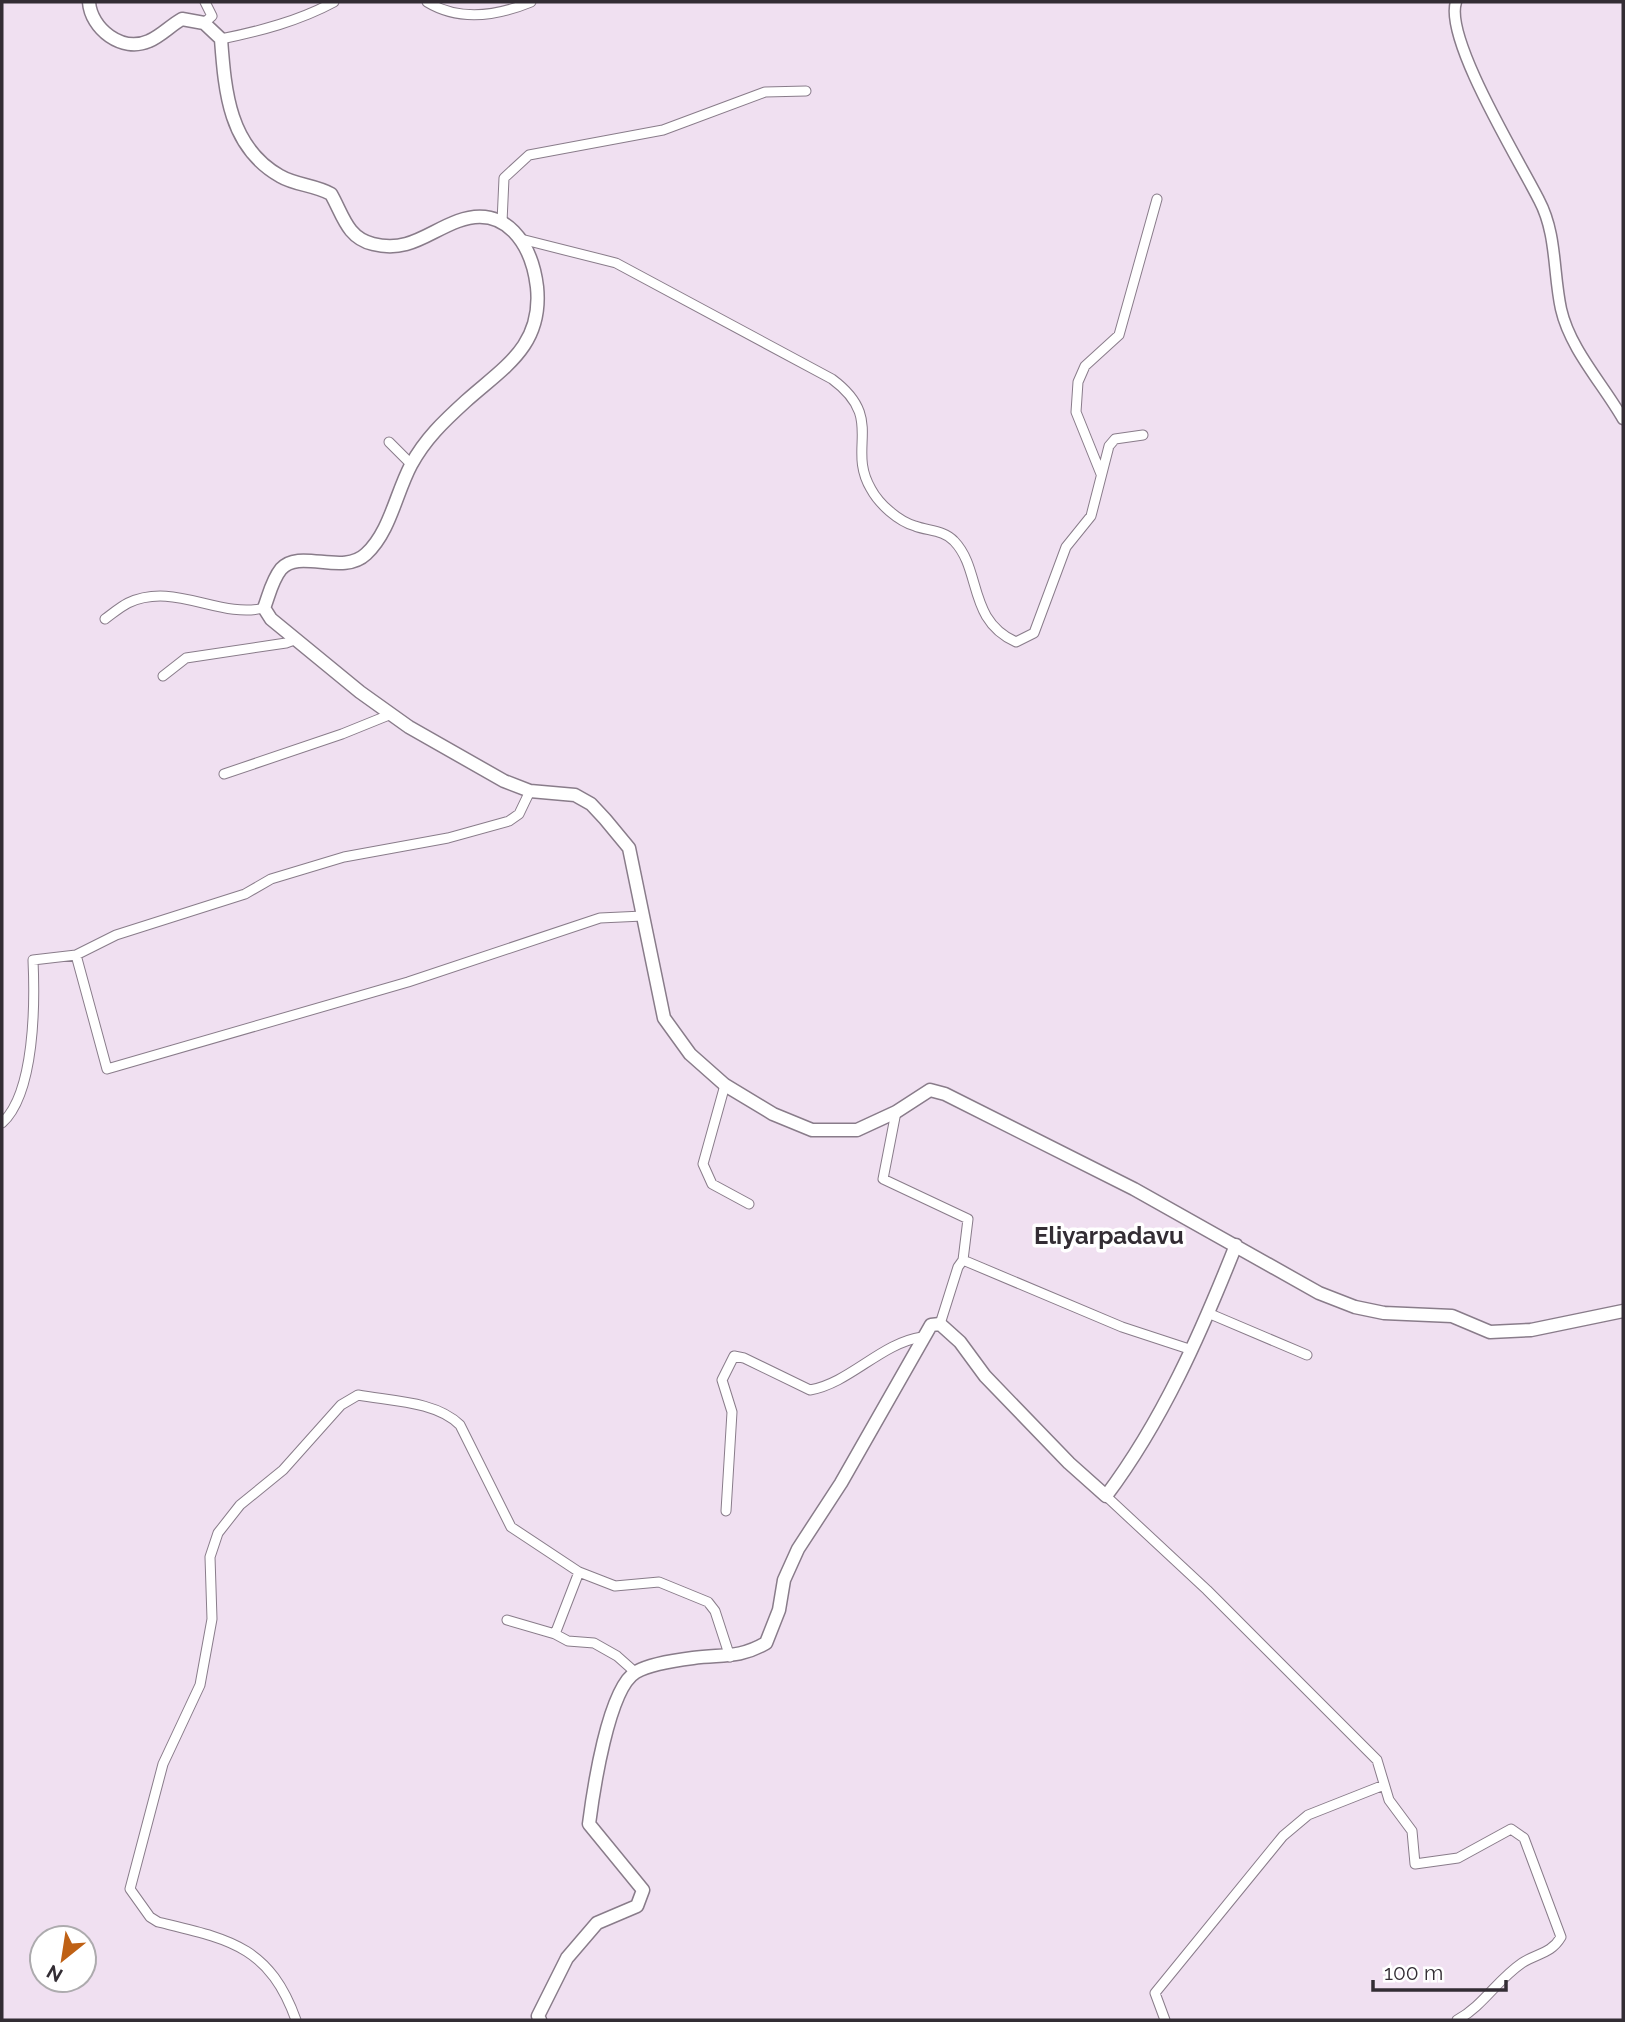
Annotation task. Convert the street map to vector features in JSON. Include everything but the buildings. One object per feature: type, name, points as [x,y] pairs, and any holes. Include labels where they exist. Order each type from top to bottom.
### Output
[{"type":"main road","points":[[89,2],[101,31],[133,45],[150,41],[182,19],[204,23],[221,39],[228,104],[252,156],[283,178],[306,183],[331,194],[349,231],[358,238],[385,246],[408,244],[424,240],[458,221],[474,218],[512,226],[520,239],[531,261],[537,296],[537,316],[514,363],[433,430],[411,464],[391,514],[366,555],[347,564],[293,562],[282,567],[273,582],[264,608],[271,619],[389,715],[470,763],[530,791],[575,795],[591,804],[629,848],[664,1018],[690,1054],[725,1085],[773,1114],[812,1130],[857,1130],[896,1112],[930,1090],[946,1094],[1236,1245],[1318,1293],[1355,1307],[1384,1313],[1452,1315],[1490,1332],[1531,1329],[1623,1311]]},
{"type":"main road","points":[[540,2020],[538,2016],[567,1958],[597,1923],[637,1906],[643,1890],[589,1824],[602,1738],[626,1682],[635,1672],[694,1658],[730,1657],[766,1643],[779,1610],[784,1580],[798,1549],[841,1483],[931,1325],[940,1324],[960,1342],[985,1376],[1069,1463],[1106,1496],[1133,1460],[1192,1350],[1236,1245]]},
{"type":"street","points":[[204,23],[212,16],[205,2]]},
{"type":"street","points":[[221,39],[260,31],[311,14],[334,2]]},
{"type":"street","points":[[427,2],[462,15],[493,14],[530,2]]},
{"type":"street","points":[[1455,2],[1453,10],[1458,32],[1488,106],[1550,225],[1561,310],[1569,331],[1623,419]]},
{"type":"street","points":[[502,222],[504,178],[529,155],[663,130],[765,92],[806,91]]},
{"type":"street","points":[[1101,474],[1076,412],[1078,382],[1084,366],[1119,335],[1157,199]]},
{"type":"street","points":[[520,239],[616,263],[832,379],[848,391],[861,410],[864,469],[870,489],[894,515],[913,526],[945,534],[955,541],[964,556],[989,622],[1002,636],[1016,642],[1027,639],[1039,624],[1066,547],[1091,516],[1109,446],[1115,439],[1143,435]]},
{"type":"street","points":[[388,442],[411,464]]},
{"type":"street","points":[[105,619],[128,603],[161,596],[188,598],[245,612],[264,608]]},
{"type":"street","points":[[163,676],[186,658],[297,639]]},
{"type":"street","points":[[224,774],[389,715]]},
{"type":"street","points":[[2,1123],[22,1095],[35,1017],[33,960],[76,955],[116,935],[245,894],[271,879],[344,857],[448,838],[509,821],[519,814],[530,791]]},
{"type":"street","points":[[76,955],[107,1069],[408,982],[600,918],[643,916]]},
{"type":"street","points":[[725,1085],[703,1164],[712,1184],[749,1204]]},
{"type":"street","points":[[896,1112],[883,1179],[968,1219],[963,1260],[958,1267],[940,1324]]},
{"type":"street","points":[[963,1260],[1122,1327],[1192,1350]]},
{"type":"street","points":[[1208,1313],[1307,1355]]},
{"type":"street","points":[[726,1511],[732,1412],[722,1380],[734,1356],[744,1358],[810,1390],[821,1388],[876,1357],[922,1337]]},
{"type":"street","points":[[296,2020],[288,1999],[250,1952],[227,1939],[158,1922],[150,1917],[130,1889],[163,1764],[200,1685],[212,1619],[210,1557],[218,1533],[240,1505],[283,1470],[341,1405],[358,1395],[433,1409],[450,1415],[460,1425],[511,1527],[579,1572],[615,1586],[659,1581],[708,1602],[716,1611],[730,1657]]},
{"type":"street","points":[[1106,1496],[1207,1590],[1377,1760],[1389,1800],[1412,1832],[1415,1864],[1458,1858],[1511,1829],[1524,1838],[1561,1937],[1554,1949],[1518,1965],[1474,2011],[1457,2020]]},
{"type":"street","points":[[555,1634],[579,1572]]},
{"type":"street","points":[[507,1620],[555,1634],[568,1641],[594,1643],[617,1656],[635,1672]]},
{"type":"street","points":[[1165,2020],[1155,1993],[1283,1836],[1308,1815],[1384,1785]]},
{"type":"district","name":"Eliyarpadavu","points":[[1109,1235]]}]
